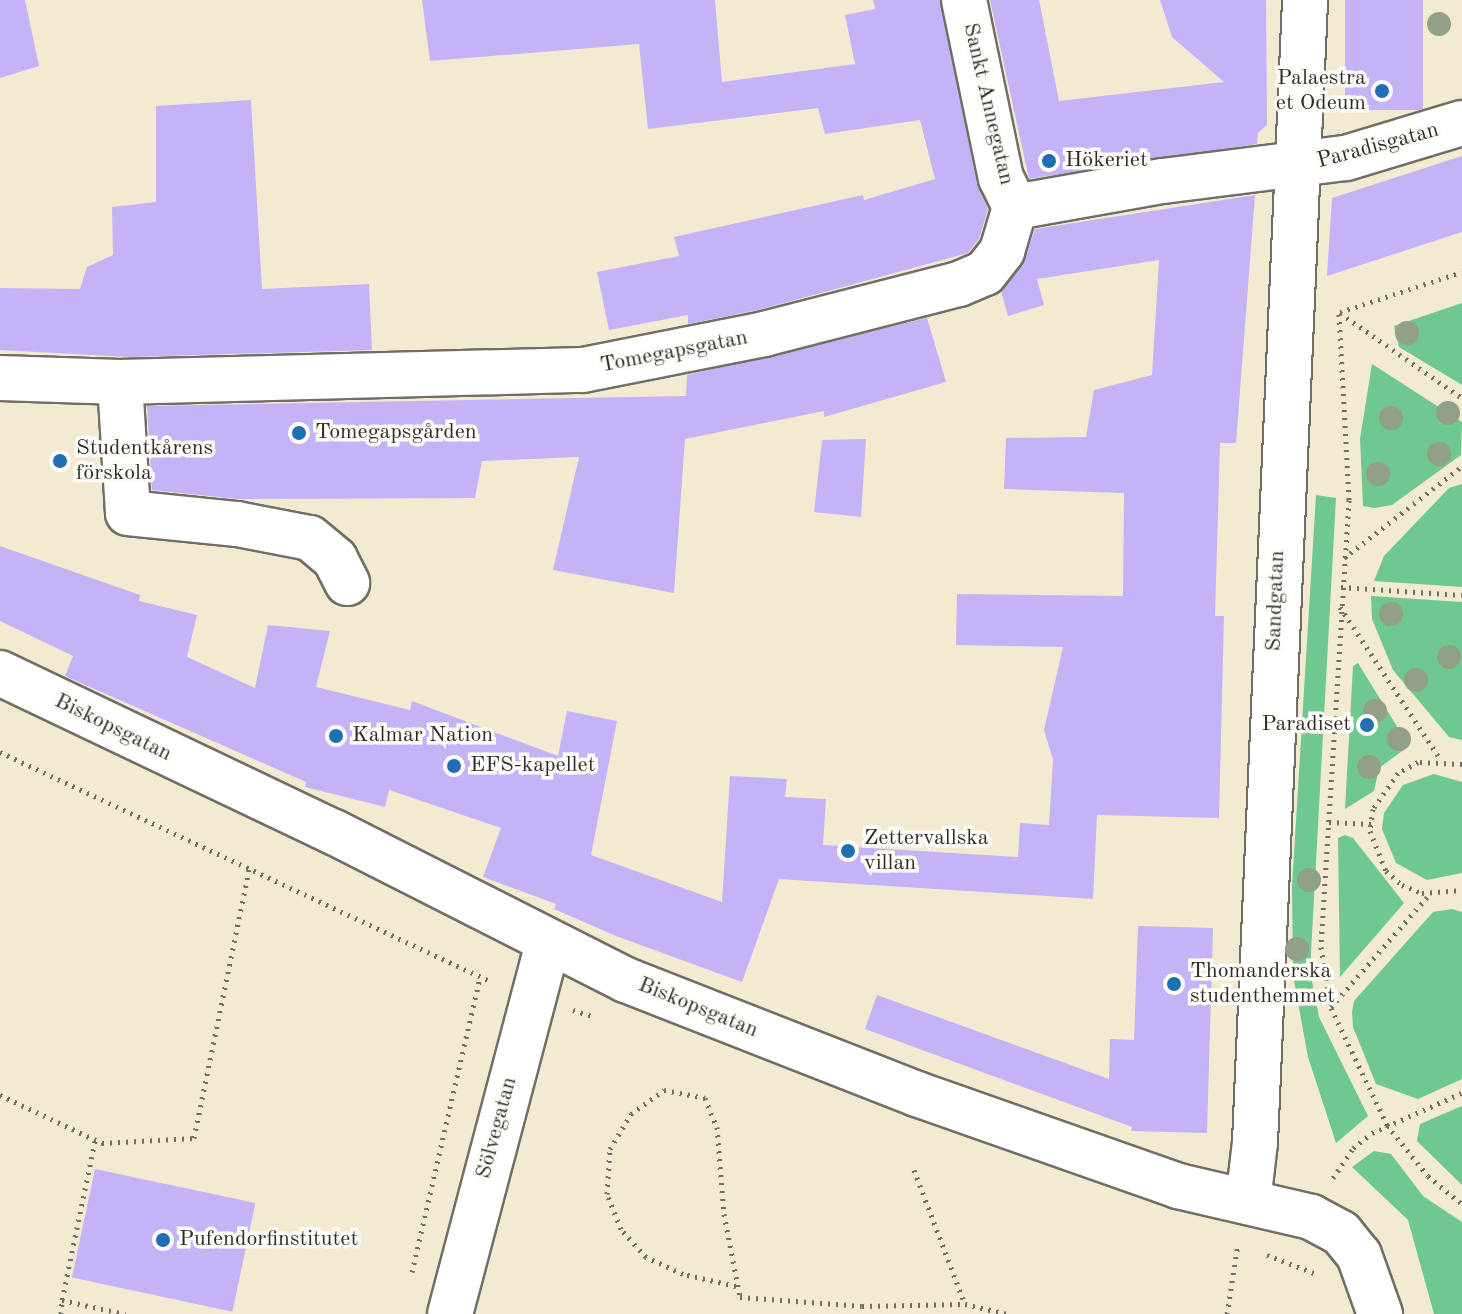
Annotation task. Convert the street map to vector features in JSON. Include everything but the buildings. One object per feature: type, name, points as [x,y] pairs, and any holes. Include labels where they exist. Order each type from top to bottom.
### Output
[{"type":"street","name":"Sankt Annegatan","points":[[964,0],[1001,178],[1015,207]]},
{"type":"street","name":"Sandgatan","points":[[1248,1202],[1255,1142],[1294,167],[1305,0]]},
{"type":"street","name":"Paradisgatan","points":[[1294,167],[1346,158],[1462,123]]},
{"type":"street","points":[[1015,207],[1163,181],[1294,167]]},
{"type":"street","name":"Tomegapsgatan","points":[[0,378],[120,382],[583,370],[764,334],[959,284],[985,273],[1002,251],[1015,207]]},
{"type":"street","points":[[120,382],[128,513],[310,538],[335,559],[347,583]]},
{"type":"street","name":"Biskopsgatan","points":[[0,673],[334,832],[626,980],[917,1094],[1178,1186],[1311,1217],[1341,1233],[1359,1255],[1380,1314]]},
{"type":"street","name":"Sölvegatan","points":[[450,1314],[548,943]]},
{"type":"path","points":[[1288,308],[1339,313],[1462,272]]},
{"type":"path","points":[[1339,313],[1462,398]]},
{"type":"path","points":[[1339,313],[1349,500],[1341,587],[1321,947],[1331,1008],[1387,1125],[1428,1176],[1462,1204]]},
{"type":"path","points":[[1344,558],[1462,466]]},
{"type":"path","points":[[1341,587],[1462,595]]},
{"type":"path","points":[[1340,607],[1441,760]]},
{"type":"path","points":[[0,752],[480,977],[409,1286]]},
{"type":"path","points":[[1462,764],[1441,760],[1418,762],[1398,773],[1382,789],[1371,824],[1375,852],[1386,871],[1402,885],[1431,894],[1462,890]]},
{"type":"path","points":[[1329,822],[1371,824]]},
{"type":"path","points":[[0,1095],[95,1141],[117,1145],[194,1138],[249,870]]},
{"type":"path","points":[[1331,1008],[1431,894]]},
{"type":"path","points":[[736,1286],[683,1274],[646,1257],[621,1229],[607,1194],[610,1149],[631,1114],[664,1090],[705,1098],[717,1127],[736,1286],[740,1297],[862,1306],[965,1304],[1007,1314]]},
{"type":"path","points":[[1387,1125],[1462,1093]]},
{"type":"path","points":[[61,1314],[95,1141]]},
{"type":"path","points":[[914,1170],[965,1304]]},
{"type":"path","points":[[1227,1314],[1238,1246]]},
{"type":"path","points":[[62,1300],[125,1314]]},
{"type":"green space","points":[[1462,303],[1462,385],[1399,347],[1394,326]]},
{"type":"green space","points":[[1372,364],[1462,422],[1461,455],[1392,505],[1374,508],[1363,506],[1360,439]]},
{"type":"green space","points":[[1462,484],[1462,587],[1374,581],[1384,556],[1449,488]]},
{"type":"green space","points":[[1316,495],[1336,498],[1310,971],[1319,1017],[1368,1116],[1336,1143],[1308,1057],[1293,975],[1292,886]]},
{"type":"green space","points":[[1371,596],[1462,602],[1462,740],[1449,737],[1393,670],[1372,619]]},
{"type":"green space","points":[[1358,663],[1409,746],[1379,768],[1374,791],[1345,809],[1353,666]]},
{"type":"green space","points":[[1434,774],[1462,782],[1462,873],[1427,880],[1396,863],[1382,829],[1384,813],[1403,785]]},
{"type":"green space","points":[[1345,835],[1353,838],[1404,903],[1340,977],[1338,838]]},
{"type":"green space","points":[[1452,909],[1462,912],[1462,1079],[1418,1099],[1376,1084],[1353,1027],[1352,1012],[1354,1001],[1433,912]]},
{"type":"green space","points":[[1462,1106],[1462,1185],[1417,1141],[1420,1124]]},
{"type":"green space","points":[[1374,1151],[1391,1154],[1423,1196],[1462,1222],[1462,1314],[1434,1314],[1408,1220],[1352,1167]]},
{"type":"place","name":"Palaestra et Odeum","points":[[1382,91]]},
{"type":"place","name":"Hökeriet","points":[[1049,161]]},
{"type":"place","name":"Tomegapsgården","points":[[299,433]]},
{"type":"place","name":"Studentkårens förskola","points":[[60,461]]},
{"type":"place","name":"Paradiset","points":[[1367,725]]},
{"type":"place","name":"Kalmar Nation","points":[[336,736]]},
{"type":"place","name":"EFS-kapellet","points":[[454,766]]},
{"type":"place","name":"Zettervallska villan","points":[[848,851]]},
{"type":"place","name":"Thomanderska studenthemmet","points":[[1174,984]]},
{"type":"place","name":"Pufendorfinstitutet","points":[[163,1240]]}]
